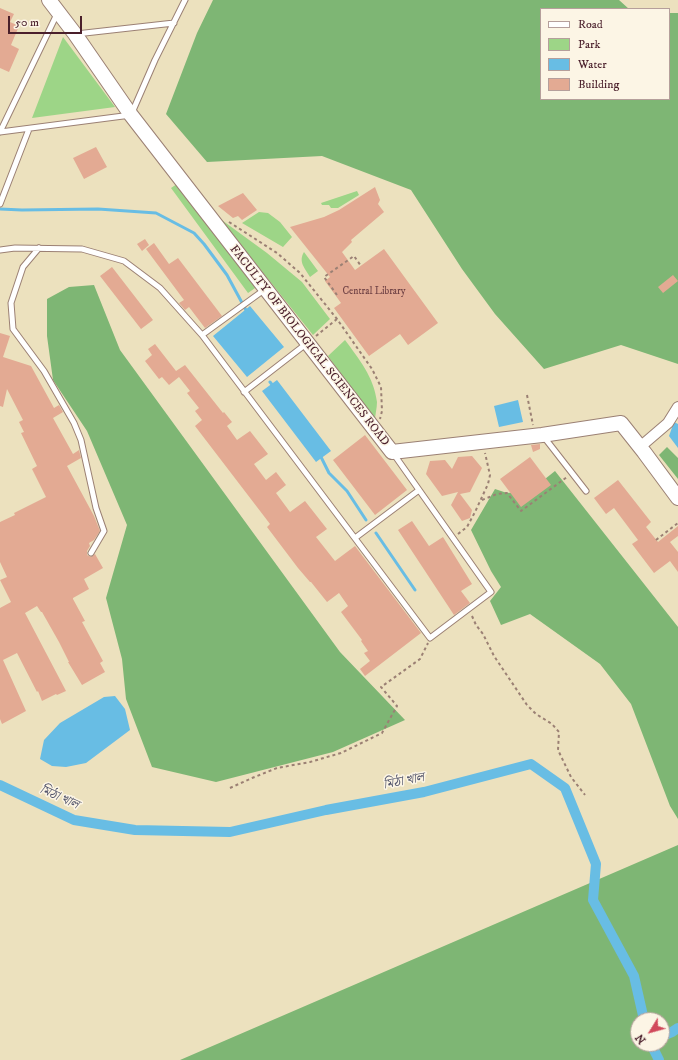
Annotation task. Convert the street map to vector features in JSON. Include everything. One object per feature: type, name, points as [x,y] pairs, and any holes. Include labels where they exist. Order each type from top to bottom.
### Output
[{"type":"street","name":"FACULTY OF BIOLOGICAL SCIENCES ROAD","points":[[54,6],[131,115],[392,452],[539,435],[621,423],[678,498]]},
{"type":"street","points":[[640,447],[668,423],[678,407]]},
{"type":"lane","points":[[0,132],[131,115],[155,60],[185,0]]},
{"type":"lane","points":[[0,132],[54,6]]},
{"type":"lane","points":[[75,34],[174,23]]},
{"type":"lane","points":[[0,204],[29,129]]},
{"type":"lane","points":[[0,250],[15,248],[82,249],[124,261],[160,288],[202,335],[430,638],[492,592],[392,452]]},
{"type":"lane","points":[[39,248],[23,267],[11,303],[13,329],[44,371],[74,423],[81,440],[96,508],[104,531],[91,553]]},
{"type":"lane","points":[[202,335],[265,289]]},
{"type":"lane","points":[[244,392],[307,343]]},
{"type":"lane","points":[[539,435],[586,491]]},
{"type":"lane","points":[[355,538],[419,490]]},
{"type":"path","points":[[226,220],[277,253],[300,273],[337,319],[372,369],[381,387],[382,411],[377,433]]},
{"type":"path","points":[[337,295],[324,277],[354,256],[362,266]]},
{"type":"path","points":[[307,343],[337,319]]},
{"type":"path","points":[[528,395],[539,435]]},
{"type":"path","points":[[453,538],[467,527],[482,500],[490,475],[482,442]]},
{"type":"path","points":[[482,500],[497,494],[507,493],[521,511],[572,473]]},
{"type":"path","points":[[656,540],[678,523]]},
{"type":"path","points":[[469,609],[476,625],[483,634],[494,656],[527,705],[536,714],[552,724],[559,732],[558,750],[570,777],[585,795]]},
{"type":"path","points":[[230,788],[277,768],[310,762],[340,753],[382,733],[397,706],[381,687],[420,659],[430,638]]},
{"type":"green space","points":[[213,0],[619,0],[628,8],[540,8],[540,100],[670,100],[670,13],[678,13],[678,364],[621,345],[544,369],[495,314],[462,269],[411,190],[322,156],[207,162],[166,114],[197,33]]},
{"type":"green space","points":[[63,37],[115,107],[32,118]]},
{"type":"green space","points":[[180,182],[258,286],[248,293],[171,188]]},
{"type":"green space","points":[[357,191],[359,195],[338,208],[331,208],[329,205],[322,205],[321,203]]},
{"type":"green space","points":[[259,212],[268,213],[280,222],[292,237],[283,247],[242,223]]},
{"type":"green space","points":[[219,218],[267,253],[302,282],[330,319],[313,335]]},
{"type":"green space","points":[[304,252],[318,271],[310,277],[302,262]]},
{"type":"green space","points":[[94,285],[120,350],[340,652],[405,720],[333,752],[216,782],[152,767],[126,699],[122,659],[106,598],[127,525],[87,431],[53,380],[47,336],[47,299],[69,287]]},
{"type":"green space","points":[[345,340],[365,369],[373,384],[377,402],[375,421],[328,356]]},
{"type":"green space","points":[[667,447],[678,458],[678,479],[659,455]]},
{"type":"green space","points":[[555,471],[678,627],[678,819],[670,806],[631,704],[600,664],[530,614],[501,625],[490,601],[501,587],[491,571],[471,530],[495,489],[507,493],[530,491]]},
{"type":"green space","points":[[678,845],[678,1060],[180,1060]]},
{"type":"water","points":[[250,306],[284,347],[247,377],[213,336]]},
{"type":"water","points":[[277,380],[331,451],[316,462],[262,391]]},
{"type":"water","points":[[518,400],[523,422],[499,427],[494,406]]},
{"type":"water","points":[[674,422],[678,424],[678,448],[669,436]]},
{"type":"water","points":[[115,696],[125,709],[130,730],[86,763],[66,767],[52,766],[40,759],[44,740],[60,723],[104,697]]},
{"type":"building","points":[[0,8],[14,14],[10,22],[19,26],[11,45],[19,49],[9,72],[0,68]]},
{"type":"building","points":[[96,147],[107,167],[84,179],[73,158]]},
{"type":"building","points":[[375,187],[380,200],[378,204],[384,212],[351,240],[352,242],[342,252],[355,270],[384,249],[438,323],[408,345],[400,334],[369,356],[334,308],[341,303],[325,281],[330,277],[290,227],[324,217],[339,210]]},
{"type":"building","points":[[243,193],[257,210],[242,220],[238,216],[233,218],[218,206]]},
{"type":"building","points":[[145,239],[149,245],[142,251],[137,244]]},
{"type":"building","points":[[154,243],[169,264],[178,258],[222,316],[205,328],[189,307],[185,310],[179,303],[184,300],[146,249]]},
{"type":"building","points":[[112,267],[153,320],[141,329],[100,276]]},
{"type":"building","points":[[673,275],[678,281],[663,293],[658,287]]},
{"type":"building","points":[[0,333],[10,336],[3,357],[31,366],[54,408],[59,405],[63,412],[53,418],[73,454],[79,450],[81,458],[67,466],[94,516],[100,531],[94,540],[89,543],[90,546],[87,551],[87,555],[91,557],[95,554],[103,568],[84,579],[89,589],[73,599],[85,621],[82,622],[103,661],[100,663],[105,672],[82,685],[68,662],[59,642],[42,612],[37,606],[25,613],[66,691],[42,701],[17,653],[3,660],[26,711],[2,724],[0,719],[0,608],[11,602],[0,580],[7,577],[0,562],[0,522],[15,515],[14,513],[46,497],[32,469],[37,466],[21,433],[24,432],[19,422],[23,420],[7,389],[3,407],[0,406]]},
{"type":"building","points":[[155,344],[176,371],[185,365],[223,413],[224,412],[232,422],[227,426],[237,440],[250,431],[268,454],[254,464],[266,480],[276,472],[286,485],[276,493],[290,512],[305,501],[327,529],[316,537],[335,561],[355,546],[421,633],[365,676],[360,669],[370,661],[364,653],[368,651],[361,641],[362,640],[341,612],[348,606],[339,593],[327,602],[298,568],[267,527],[270,524],[195,426],[202,420],[195,411],[199,408],[187,393],[190,391],[179,377],[169,385],[162,377],[159,379],[145,361],[152,355],[148,349]]},
{"type":"building","points":[[365,435],[407,490],[375,515],[333,460]]},
{"type":"building","points":[[540,444],[540,449],[533,452],[531,445]]},
{"type":"building","points":[[472,456],[482,468],[470,492],[460,494],[472,510],[470,518],[462,521],[451,505],[458,492],[442,496],[426,474],[430,461],[445,460],[452,469],[458,457]]},
{"type":"building","points":[[530,457],[551,485],[521,507],[500,479]]},
{"type":"building","points":[[618,480],[651,522],[646,527],[658,542],[678,526],[678,536],[670,542],[678,552],[678,572],[670,561],[654,573],[632,544],[638,540],[614,508],[606,514],[594,498]]},
{"type":"building","points":[[412,521],[429,546],[443,537],[472,584],[461,591],[470,603],[454,615],[398,530]]},
{"type":"waterway","points":[[0,209],[98,209],[156,213],[194,233],[227,275],[247,312]]},
{"type":"waterway","points":[[270,382],[274,387]]},
{"type":"waterway","points":[[320,455],[329,473],[347,491],[366,520]]},
{"type":"waterway","points":[[376,533],[415,590]]},
{"type":"waterway","name":"মিঠা খাল","points":[[0,785],[74,820],[135,830],[230,832],[326,810],[424,792],[531,764],[565,788],[596,864],[593,900],[634,976],[642,1012]]},
{"type":"waterway","points":[[670,1033],[678,1028]]},
{"type":"waterway","name":"মিঠা খাল","points":[[655,1052],[659,1060]]}]
